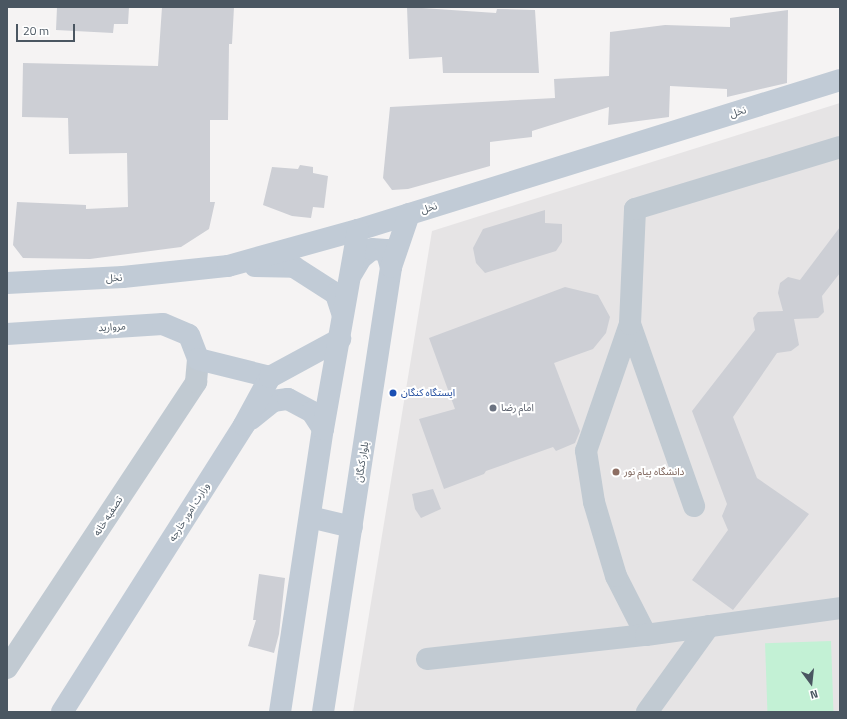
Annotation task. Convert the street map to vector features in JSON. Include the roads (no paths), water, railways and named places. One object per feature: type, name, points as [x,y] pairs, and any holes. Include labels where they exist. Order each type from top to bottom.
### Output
[{"type":"main road","name":"نخل","points":[[7,283],[123,277],[228,266],[358,230],[840,80]]},
{"type":"main road","name":"بلوار کنگان","points":[[323,712],[392,267],[409,214]]},
{"type":"main road","points":[[280,712],[323,429],[340,338],[342,313],[358,230]]},
{"type":"main road","points":[[349,280],[361,258],[372,249],[386,250],[392,267]]},
{"type":"main road","points":[[228,266],[294,267],[336,294],[342,313]]},
{"type":"main road","name":"مروارید","points":[[7,334],[163,324],[189,335],[198,359]]},
{"type":"main road","points":[[198,359],[270,377],[340,338]]},
{"type":"main road","name":"وزارت امور خارجه","points":[[62,712],[244,425],[270,377]]},
{"type":"main road","points":[[244,425],[273,401],[288,399],[312,412],[323,429]]},
{"type":"main road","points":[[310,517],[352,527]]},
{"type":"street","points":[[646,636],[616,576],[594,502],[586,450],[630,324],[635,208],[840,147]]},
{"type":"street","points":[[630,324],[694,506]]},
{"type":"street","name":"تصفیه خانه","points":[[7,668],[196,382],[198,359]]},
{"type":"street","points":[[427,659],[646,636],[840,608]]},
{"type":"street","points":[[647,712],[709,626]]},
{"type":"place","name":"ایستگاه کنگان","points":[[393,393]]},
{"type":"place","name":"امام رضا","points":[[493,408]]},
{"type":"place","name":"دانشگاه پیام نور","points":[[616,472]]}]
